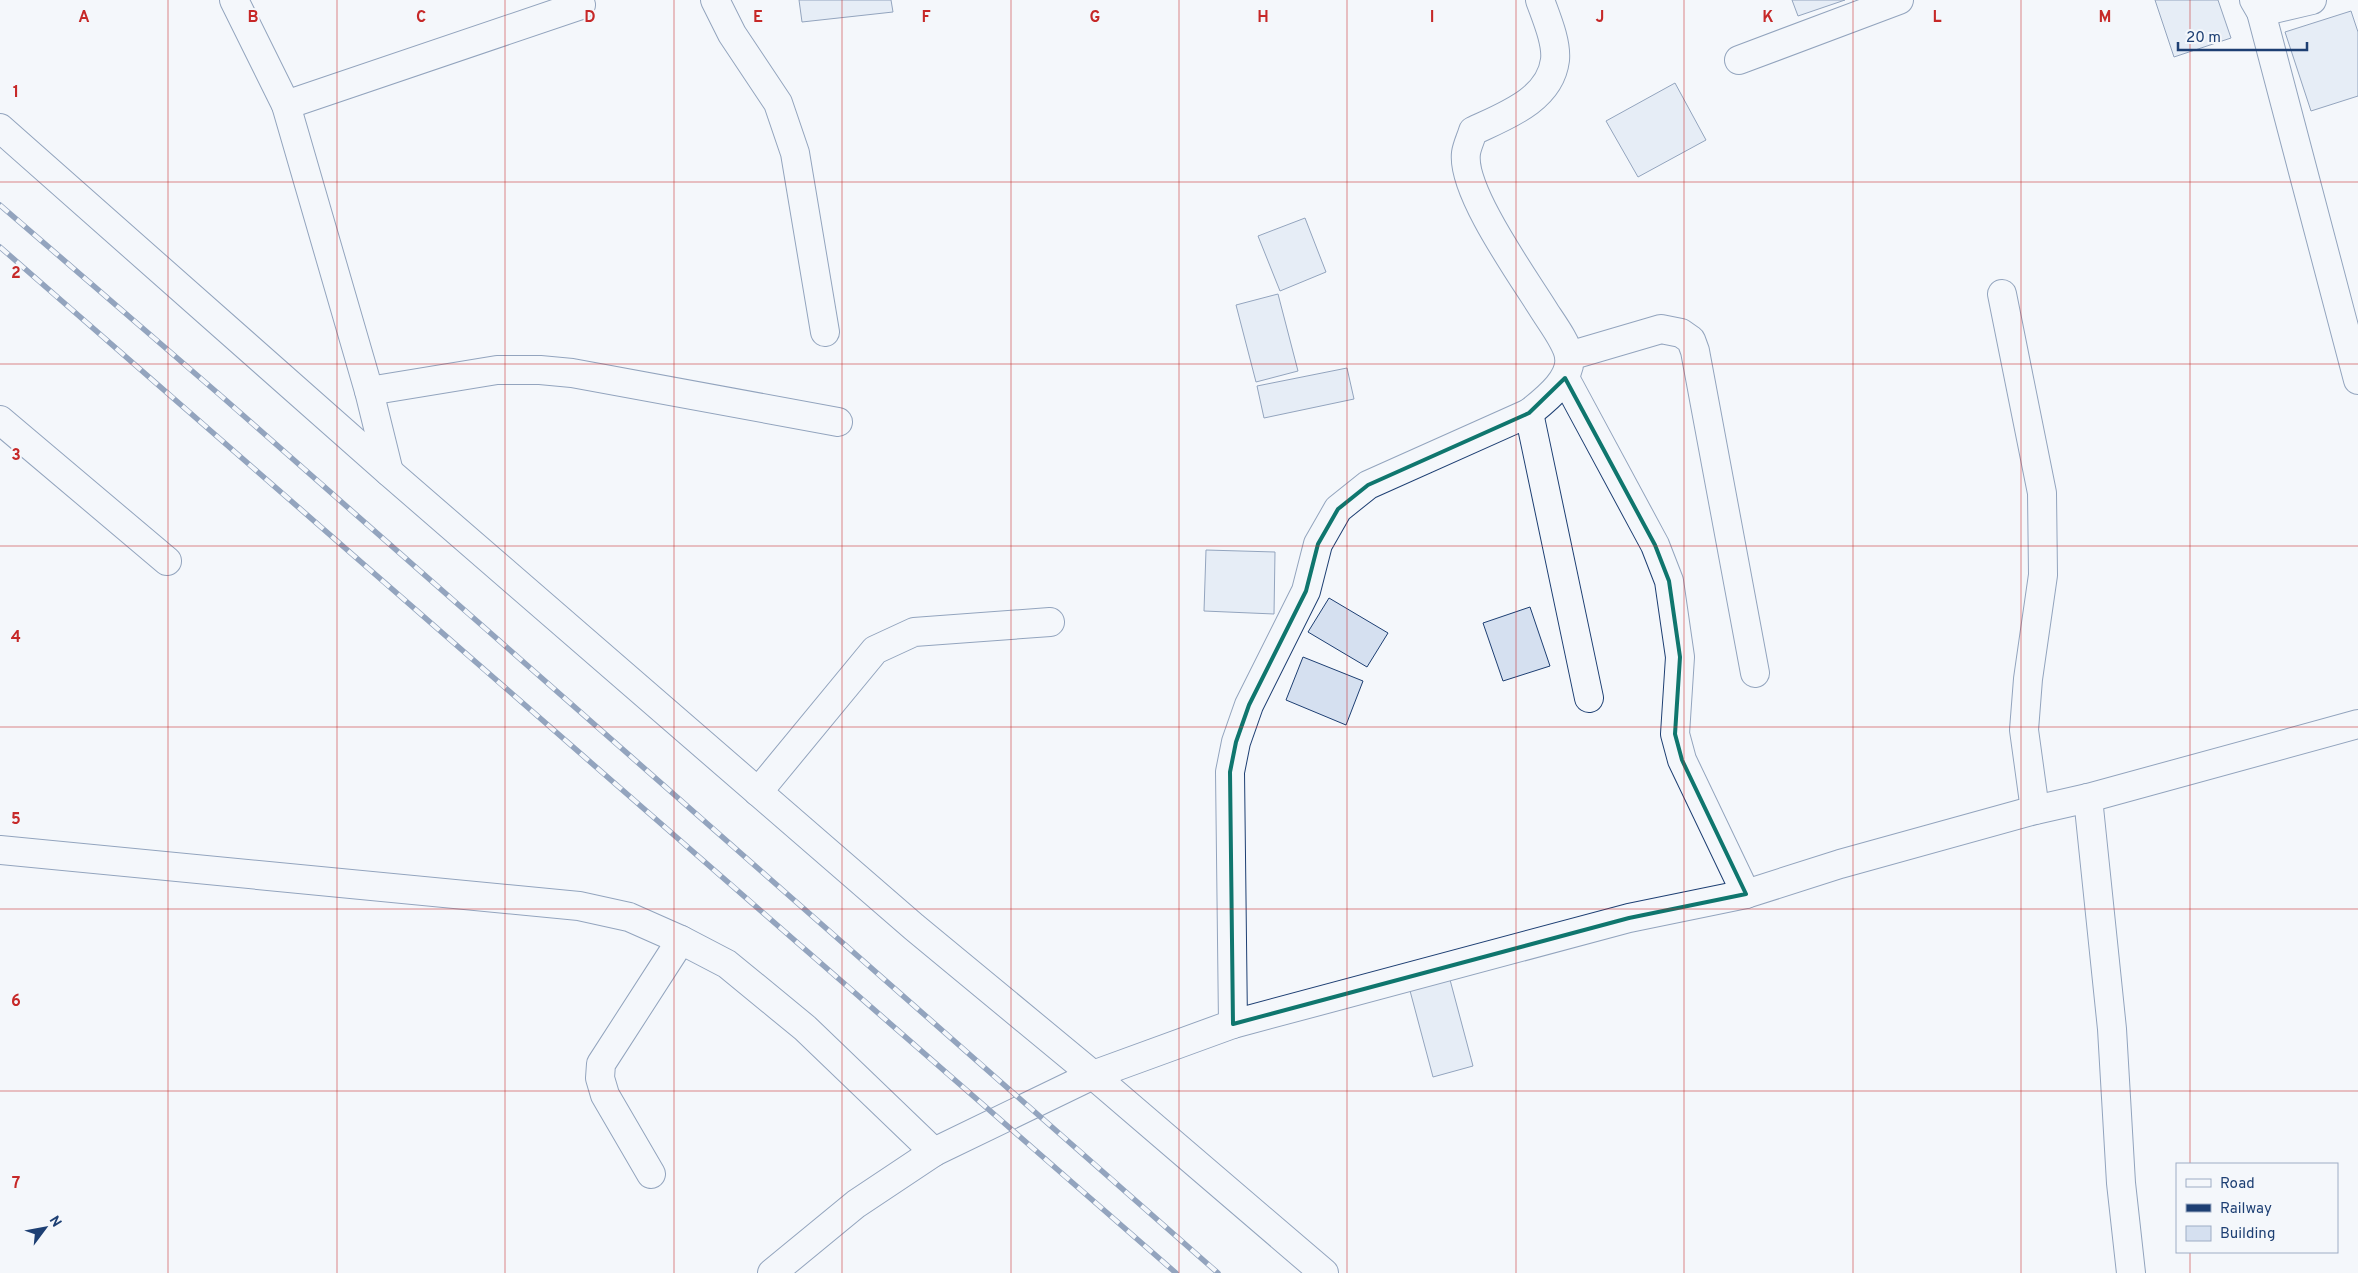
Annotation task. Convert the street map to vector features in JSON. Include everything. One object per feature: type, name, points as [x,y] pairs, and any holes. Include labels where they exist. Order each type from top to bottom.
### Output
[{"type":"street","points":[[234,0],[286,105],[369,391],[388,472]]},
{"type":"street","points":[[715,0],[732,34],[778,103],[795,153],[825,332]]},
{"type":"street","points":[[1540,0],[1550,27],[1555,60],[1544,89],[1518,109],[1474,131],[1466,154],[1471,184],[1482,211],[1556,329],[1567,367],[1655,545],[1669,581],[1680,657],[1675,734],[1682,760],[1746,894]]},
{"type":"street","points":[[1740,60],[1899,0]]},
{"type":"street","points":[[2312,0],[2257,6],[2358,380]]},
{"type":"street","points":[[286,105],[581,5]]},
{"type":"street","points":[[0,128],[388,472],[914,927],[1094,1075],[1324,1273]]},
{"type":"street","points":[[2002,294],[2042,493],[2043,575],[2028,679],[2024,730],[2035,810]]},
{"type":"street","points":[[1233,1024],[1230,772],[1236,742],[1248,705],[1306,591],[1318,544],[1338,509],[1368,485],[1529,413],[1551,395],[1567,367],[1661,329],[1681,333],[1690,340],[1695,351],[1755,673]]},
{"type":"street","points":[[369,391],[497,370],[540,370],[572,373],[838,422]]},
{"type":"street","points":[[1529,413],[1589,698]]},
{"type":"street","points":[[0,420],[167,561]]},
{"type":"street","points":[[758,792],[875,650],[914,632],[1050,622]]},
{"type":"street","points":[[772,1273],[856,1204],[934,1152],[1094,1075],[1233,1024],[1629,918],[1746,894],[1840,864],[2358,724]]},
{"type":"street","points":[[2088,798],[2112,1029],[2121,1183],[2131,1273]]},
{"type":"street","points":[[0,850],[579,906],[628,918],[681,940],[728,964],[805,1028],[934,1152]]},
{"type":"street","points":[[652,1174],[605,1095],[600,1078],[601,1064],[681,940]]},
{"type":"highlighted area","points":[[1565,378],[1655,545],[1669,581],[1680,657],[1675,734],[1682,760],[1746,894],[1629,918],[1233,1024],[1230,772],[1236,742],[1249,705],[1306,591],[1318,544],[1338,509],[1368,485],[1529,413]]},
{"type":"building","points":[[799,0],[891,0],[893,12],[802,22]]},
{"type":"building","points":[[1792,0],[1845,0],[1798,16]]},
{"type":"building","points":[[2155,0],[2218,0],[2231,38],[2174,57]]},
{"type":"building","points":[[2351,11],[2358,32],[2358,96],[2311,111],[2285,32]]},
{"type":"building","points":[[1675,83],[1706,140],[1638,177],[1606,121]]},
{"type":"building","points":[[1305,218],[1326,272],[1280,291],[1258,236]]},
{"type":"building","points":[[1278,294],[1298,371],[1256,382],[1236,305]]},
{"type":"building","points":[[1347,368],[1354,399],[1264,418],[1257,386]]},
{"type":"building","points":[[1206,550],[1275,552],[1274,614],[1204,611]]},
{"type":"building","points":[[1329,598],[1388,633],[1367,667],[1308,632]]},
{"type":"building","points":[[1530,607],[1550,666],[1503,681],[1483,623]]},
{"type":"building","points":[[1303,657],[1363,681],[1346,725],[1286,700]]},
{"type":"building","points":[[1449,976],[1473,1066],[1433,1077],[1409,987]]},
{"type":"railway","points":[[0,205],[220,395],[1218,1273]]},
{"type":"railway","points":[[0,247],[1176,1273]]}]
